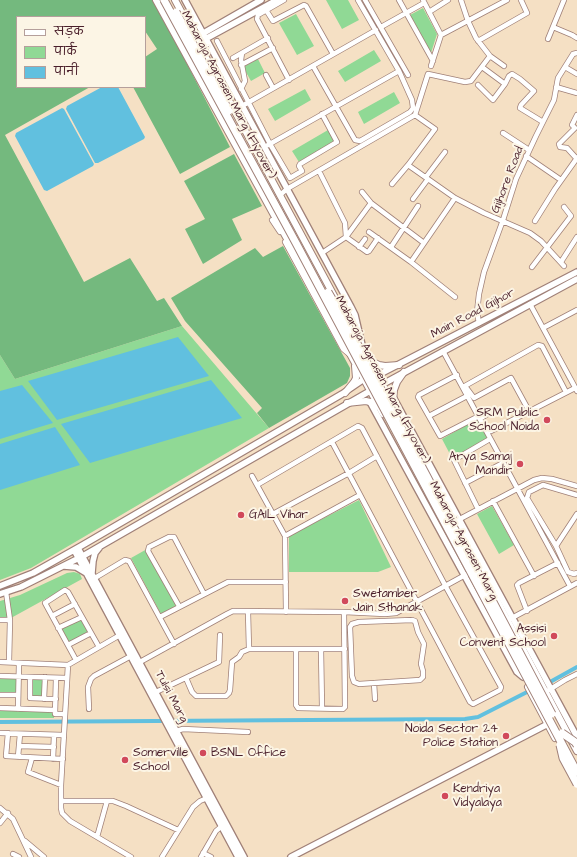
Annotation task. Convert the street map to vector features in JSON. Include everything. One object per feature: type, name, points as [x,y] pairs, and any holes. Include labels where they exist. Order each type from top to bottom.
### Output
[{"type":"main road","name":"Maharaja Agrasen Marg","points":[[156,0],[381,410],[466,575],[483,602],[577,778]]},
{"type":"main road","name":"Maharaja Agrasen Marg (Flyover)","points":[[164,0],[560,734],[577,762]]},
{"type":"main road","name":"Maharaja Agrasen Marg (Flyover)","points":[[170,0],[324,285],[349,328],[560,734],[577,772]]},
{"type":"main road","name":"Maharaja Agrasen Marg","points":[[175,0],[394,404],[428,470],[457,520],[495,596],[510,619],[538,678],[547,690],[577,751]]},
{"type":"main road","points":[[244,160],[257,153]]},
{"type":"main road","points":[[300,263],[313,256]]},
{"type":"main road","points":[[370,360],[379,365],[399,366]]},
{"type":"main road","points":[[345,392],[356,378],[355,363]]},
{"type":"main road","points":[[394,404],[393,396],[397,382],[404,372]]},
{"type":"main road","points":[[347,403],[366,401],[374,403],[381,410]]},
{"type":"main road","points":[[416,476],[428,470]]},
{"type":"main road","points":[[483,602],[495,596]]},
{"type":"main road","points":[[560,734],[575,742],[577,745]]},
{"type":"main road","points":[[560,734],[563,758],[577,784]]},
{"type":"street","points":[[156,0],[268,210]]},
{"type":"street","points":[[185,0],[242,106],[289,178],[302,171],[299,166],[300,164],[337,142],[322,114]]},
{"type":"street","points":[[205,36],[261,0]]},
{"type":"street","points":[[197,40],[277,0]]},
{"type":"street","points":[[284,0],[258,15],[257,19],[289,80]]},
{"type":"street","points":[[302,0],[333,54]]},
{"type":"street","points":[[313,66],[354,140],[360,141],[410,112],[412,108],[412,100],[376,30],[358,0]]},
{"type":"street","points":[[365,0],[408,76]]},
{"type":"street","points":[[381,27],[406,13],[423,1],[441,34],[432,64],[406,13],[399,0]]},
{"type":"street","points":[[429,12],[448,0]]},
{"type":"street","points":[[461,0],[468,21],[478,41],[490,56],[504,66]]},
{"type":"street","points":[[441,34],[507,0]]},
{"type":"street","points":[[478,41],[527,13],[521,0]]},
{"type":"street","points":[[548,39],[564,0]]},
{"type":"street","points":[[266,10],[273,21],[304,5],[306,6]]},
{"type":"street","points":[[553,28],[577,38]]},
{"type":"street","points":[[242,106],[376,30]]},
{"type":"street","points":[[233,58],[268,38]]},
{"type":"street","points":[[217,41],[249,102],[287,189],[355,315],[362,346]]},
{"type":"street","points":[[241,65],[273,48]]},
{"type":"street","points":[[242,53],[241,65],[245,78],[242,89]]},
{"type":"street","name":"Gijhore Road","points":[[479,323],[476,312],[484,272],[516,179],[554,100],[558,78],[573,54],[577,53]]},
{"type":"street","points":[[280,195],[287,189],[415,115],[428,74],[468,82],[482,68],[490,56]]},
{"type":"street","points":[[565,67],[577,74]]},
{"type":"street","points":[[482,68],[505,84]]},
{"type":"street","points":[[267,145],[398,71]]},
{"type":"street","points":[[478,85],[493,100],[509,76],[512,74],[520,78],[534,91],[520,108],[544,122]]},
{"type":"street","points":[[266,75],[273,88]]},
{"type":"street","points":[[556,87],[577,93]]},
{"type":"street","points":[[392,184],[435,129],[415,115]]},
{"type":"street","points":[[535,221],[561,180],[577,159],[568,148],[560,147],[559,144],[576,129],[572,125],[577,115]]},
{"type":"street","points":[[503,133],[529,150]]},
{"type":"street","points":[[413,199],[445,152]]},
{"type":"street","points":[[526,156],[561,180]]},
{"type":"street","points":[[408,165],[455,198],[484,213],[530,233],[563,264],[577,237]]},
{"type":"street","points":[[319,171],[345,223],[346,237]]},
{"type":"street","points":[[362,192],[371,203],[424,243]]},
{"type":"street","points":[[410,262],[455,198]]},
{"type":"street","points":[[322,253],[346,237],[371,203]]},
{"type":"street","points":[[391,247],[418,206]]},
{"type":"street","points":[[532,267],[571,216],[564,207]]},
{"type":"street","points":[[272,220],[343,349],[350,354]]},
{"type":"street","points":[[370,232],[455,297]]},
{"type":"street","points":[[346,237],[365,251],[369,251],[378,238]]},
{"type":"street","points":[[359,247],[365,239]]},
{"type":"street","name":"Main Road Gijhor","points":[[378,376],[577,272]]},
{"type":"street","name":"Main Road Gijhor","points":[[383,384],[577,279]]},
{"type":"street","points":[[491,431],[566,392],[576,390],[530,304]]},
{"type":"street","points":[[542,328],[576,312]]},
{"type":"street","points":[[464,386],[538,345],[542,346],[566,392]]},
{"type":"street","points":[[443,351],[456,375],[474,398],[511,378],[529,411]]},
{"type":"street","points":[[456,375],[419,395],[418,397],[440,436],[489,413]]},
{"type":"street","points":[[0,586],[33,573],[76,549],[345,392],[364,379]]},
{"type":"street","points":[[464,386],[467,396],[570,586]]},
{"type":"street","points":[[9,662],[10,620],[3,593],[20,587],[81,557],[370,391]]},
{"type":"street","points":[[393,396],[547,690],[577,737]]},
{"type":"street","points":[[429,416],[467,396]]},
{"type":"street","points":[[370,402],[466,575],[517,672],[523,677]]},
{"type":"street","points":[[257,485],[358,426],[361,427],[501,687],[500,690],[473,704],[470,702],[332,442]]},
{"type":"street","points":[[478,509],[454,460],[490,439]]},
{"type":"street","points":[[273,514],[349,473],[377,456]]},
{"type":"street","points":[[465,483],[503,463]]},
{"type":"street","points":[[252,476],[284,536],[286,612]]},
{"type":"street","points":[[457,520],[534,480],[542,478],[576,486],[577,480]]},
{"type":"street","points":[[577,495],[543,485],[529,492],[527,498],[556,546],[568,572],[574,574],[577,573]]},
{"type":"street","points":[[284,536],[360,495]]},
{"type":"street","points":[[493,501],[534,576]]},
{"type":"street","points":[[556,546],[577,514]]},
{"type":"street","points":[[179,606],[148,551],[149,547],[169,537],[174,537],[204,594]]},
{"type":"street","points":[[91,575],[95,553],[100,546]]},
{"type":"street","name":"Tulsi Marg","points":[[76,549],[140,662],[156,692],[165,715]]},
{"type":"street","points":[[91,575],[126,560],[129,561],[174,644]]},
{"type":"street","points":[[527,611],[517,585],[558,563]]},
{"type":"street","points":[[63,566],[76,567],[91,575]]},
{"type":"street","name":"Tulsi Marg","points":[[91,575],[120,636],[244,857]]},
{"type":"street","points":[[140,662],[233,611],[396,613],[466,575]]},
{"type":"street","points":[[160,617],[228,582],[286,582]]},
{"type":"street","points":[[510,619],[577,583]]},
{"type":"street","points":[[76,660],[45,603],[65,590],[68,592],[99,647]]},
{"type":"street","points":[[52,616],[75,604]]},
{"type":"street","points":[[248,612],[249,649]]},
{"type":"street","points":[[296,649],[296,705],[298,708],[342,709],[345,707],[344,612]]},
{"type":"street","points":[[386,614],[386,621]]},
{"type":"street","points":[[58,628],[82,617]]},
{"type":"street","points":[[0,620],[10,620]]},
{"type":"street","points":[[415,621],[418,632],[424,644],[420,664],[423,671],[423,678],[420,680],[374,683],[359,684],[354,682],[352,679],[350,627],[352,624],[359,622],[415,621]]},
{"type":"street","points":[[68,645],[91,633]]},
{"type":"street","points":[[156,692],[218,662],[220,655],[220,635]]},
{"type":"street","points":[[0,662],[68,665],[120,636]]},
{"type":"street","points":[[186,678],[192,692],[196,696],[226,696],[229,694],[230,690],[232,662],[239,657],[242,652],[249,649],[345,649]]},
{"type":"street","points":[[321,649],[322,708]]},
{"type":"street","points":[[89,709],[88,687],[94,676],[131,656]]},
{"type":"street","points":[[18,663],[18,709]]},
{"type":"street","points":[[68,665],[61,808],[65,818],[131,857]]},
{"type":"street","points":[[547,690],[577,674]]},
{"type":"street","points":[[0,676],[67,678]]},
{"type":"street","points":[[30,677],[30,698],[56,699]]},
{"type":"street","points":[[44,699],[45,677]]},
{"type":"street","points":[[56,678],[55,714],[65,716]]},
{"type":"street","points":[[374,683],[375,699]]},
{"type":"street","points":[[0,695],[18,696]]},
{"type":"street","points":[[0,708],[55,710]]},
{"type":"street","points":[[291,857],[548,724]]},
{"type":"street","points":[[174,730],[183,729],[248,732]]},
{"type":"street","name":"Tulsi Marg","points":[[174,730],[238,857]]},
{"type":"street","points":[[0,733],[64,735]]},
{"type":"street","points":[[8,733],[6,756],[63,759]]},
{"type":"street","points":[[18,757],[20,734]]},
{"type":"street","points":[[53,759],[54,735]]},
{"type":"street","points":[[19,746],[54,747]]},
{"type":"street","points":[[32,758],[28,772],[61,785]]},
{"type":"street","points":[[162,857],[193,807],[207,798]]},
{"type":"street","points":[[61,801],[107,801],[126,806],[178,830]]},
{"type":"street","points":[[96,837],[107,801]]},
{"type":"street","points":[[0,808],[8,813],[13,819],[31,857]]},
{"type":"street","points":[[0,823],[8,813]]},
{"type":"street","points":[[211,857],[202,855],[216,831],[222,826]]},
{"type":"street","points":[[24,840],[44,857]]},
{"type":"street","points":[[13,854],[18,857]]},
{"type":"green space","points":[[0,0],[154,0],[230,147],[180,174],[134,88],[146,88],[146,56],[157,49],[146,32],[146,16],[16,16],[16,88],[88,88],[5,135],[84,282],[130,258],[157,301],[164,298],[182,326],[15,379],[0,355]]},
{"type":"green space","points":[[326,0],[348,0],[359,20],[342,29]]},
{"type":"green space","points":[[423,8],[437,34],[431,53],[410,15]]},
{"type":"green space","points":[[296,14],[314,46],[297,55],[279,23]]},
{"type":"green space","points":[[374,50],[381,61],[345,82],[338,71]]},
{"type":"green space","points":[[258,59],[265,73],[251,81],[243,67]]},
{"type":"green space","points":[[305,89],[311,100],[275,121],[268,109]]},
{"type":"green space","points":[[394,92],[400,103],[364,124],[358,112]]},
{"type":"green space","points":[[328,130],[335,141],[299,162],[292,151]]},
{"type":"green space","points":[[234,154],[262,206],[232,219],[242,240],[203,264],[185,229],[205,219],[184,181]]},
{"type":"green space","points":[[283,246],[350,368],[350,376],[347,383],[269,428],[257,413],[262,408],[185,321],[171,298],[255,248],[263,257]]},
{"type":"green space","points":[[182,326],[269,428],[31,568],[0,580],[0,355],[15,379]]},
{"type":"green space","points":[[477,419],[488,438],[452,458],[442,439]]},
{"type":"green space","points":[[359,500],[391,567],[378,572],[289,572],[289,536]]},
{"type":"green space","points":[[492,506],[514,545],[499,554],[477,514]]},
{"type":"green space","points":[[147,549],[177,605],[161,614],[131,558]]},
{"type":"green space","points":[[74,572],[80,574],[82,579],[11,618],[0,618],[0,601],[20,595],[67,573]]},
{"type":"green space","points":[[81,619],[88,633],[68,643],[61,629]]},
{"type":"green space","points":[[0,676],[18,677],[17,694],[0,694]]},
{"type":"green space","points":[[31,678],[44,678],[44,698],[31,697]]},
{"type":"green space","points":[[0,709],[54,711],[54,718],[0,718]]},
{"type":"water","points":[[100,88],[119,88],[145,137],[144,139],[98,163],[95,163],[66,109],[67,106]]},
{"type":"water","points":[[62,108],[64,109],[94,164],[93,166],[47,191],[44,190],[15,136],[16,133]]},
{"type":"water","points":[[178,337],[209,376],[57,420],[28,381]]},
{"type":"water","points":[[211,380],[242,418],[90,463],[61,424]]},
{"type":"water","points":[[22,385],[53,423],[0,439],[0,391]]},
{"type":"water","points":[[55,427],[80,465],[0,490],[0,444]]},
{"type":"waterway","points":[[550,682],[577,667]]},
{"type":"waterway","points":[[0,722],[465,719],[478,717],[531,690]]},
{"type":"place","name":"SRM Public School Noida","points":[[547,420]]},
{"type":"place","name":"Arya Samaj Mandir","points":[[520,464]]},
{"type":"place","name":"GAIL Vihar","points":[[241,515]]},
{"type":"place","name":"Swetamber Jain Sthanak","points":[[345,601]]},
{"type":"place","name":"Assisi Convent School","points":[[554,636]]},
{"type":"place","name":"Noida Sector 24 Police Station","points":[[506,736]]},
{"type":"place","name":"BSNL Office","points":[[203,753]]},
{"type":"place","name":"Somerville School","points":[[125,760]]},
{"type":"place","name":"Kendriya Vidyalaya","points":[[445,796]]}]
